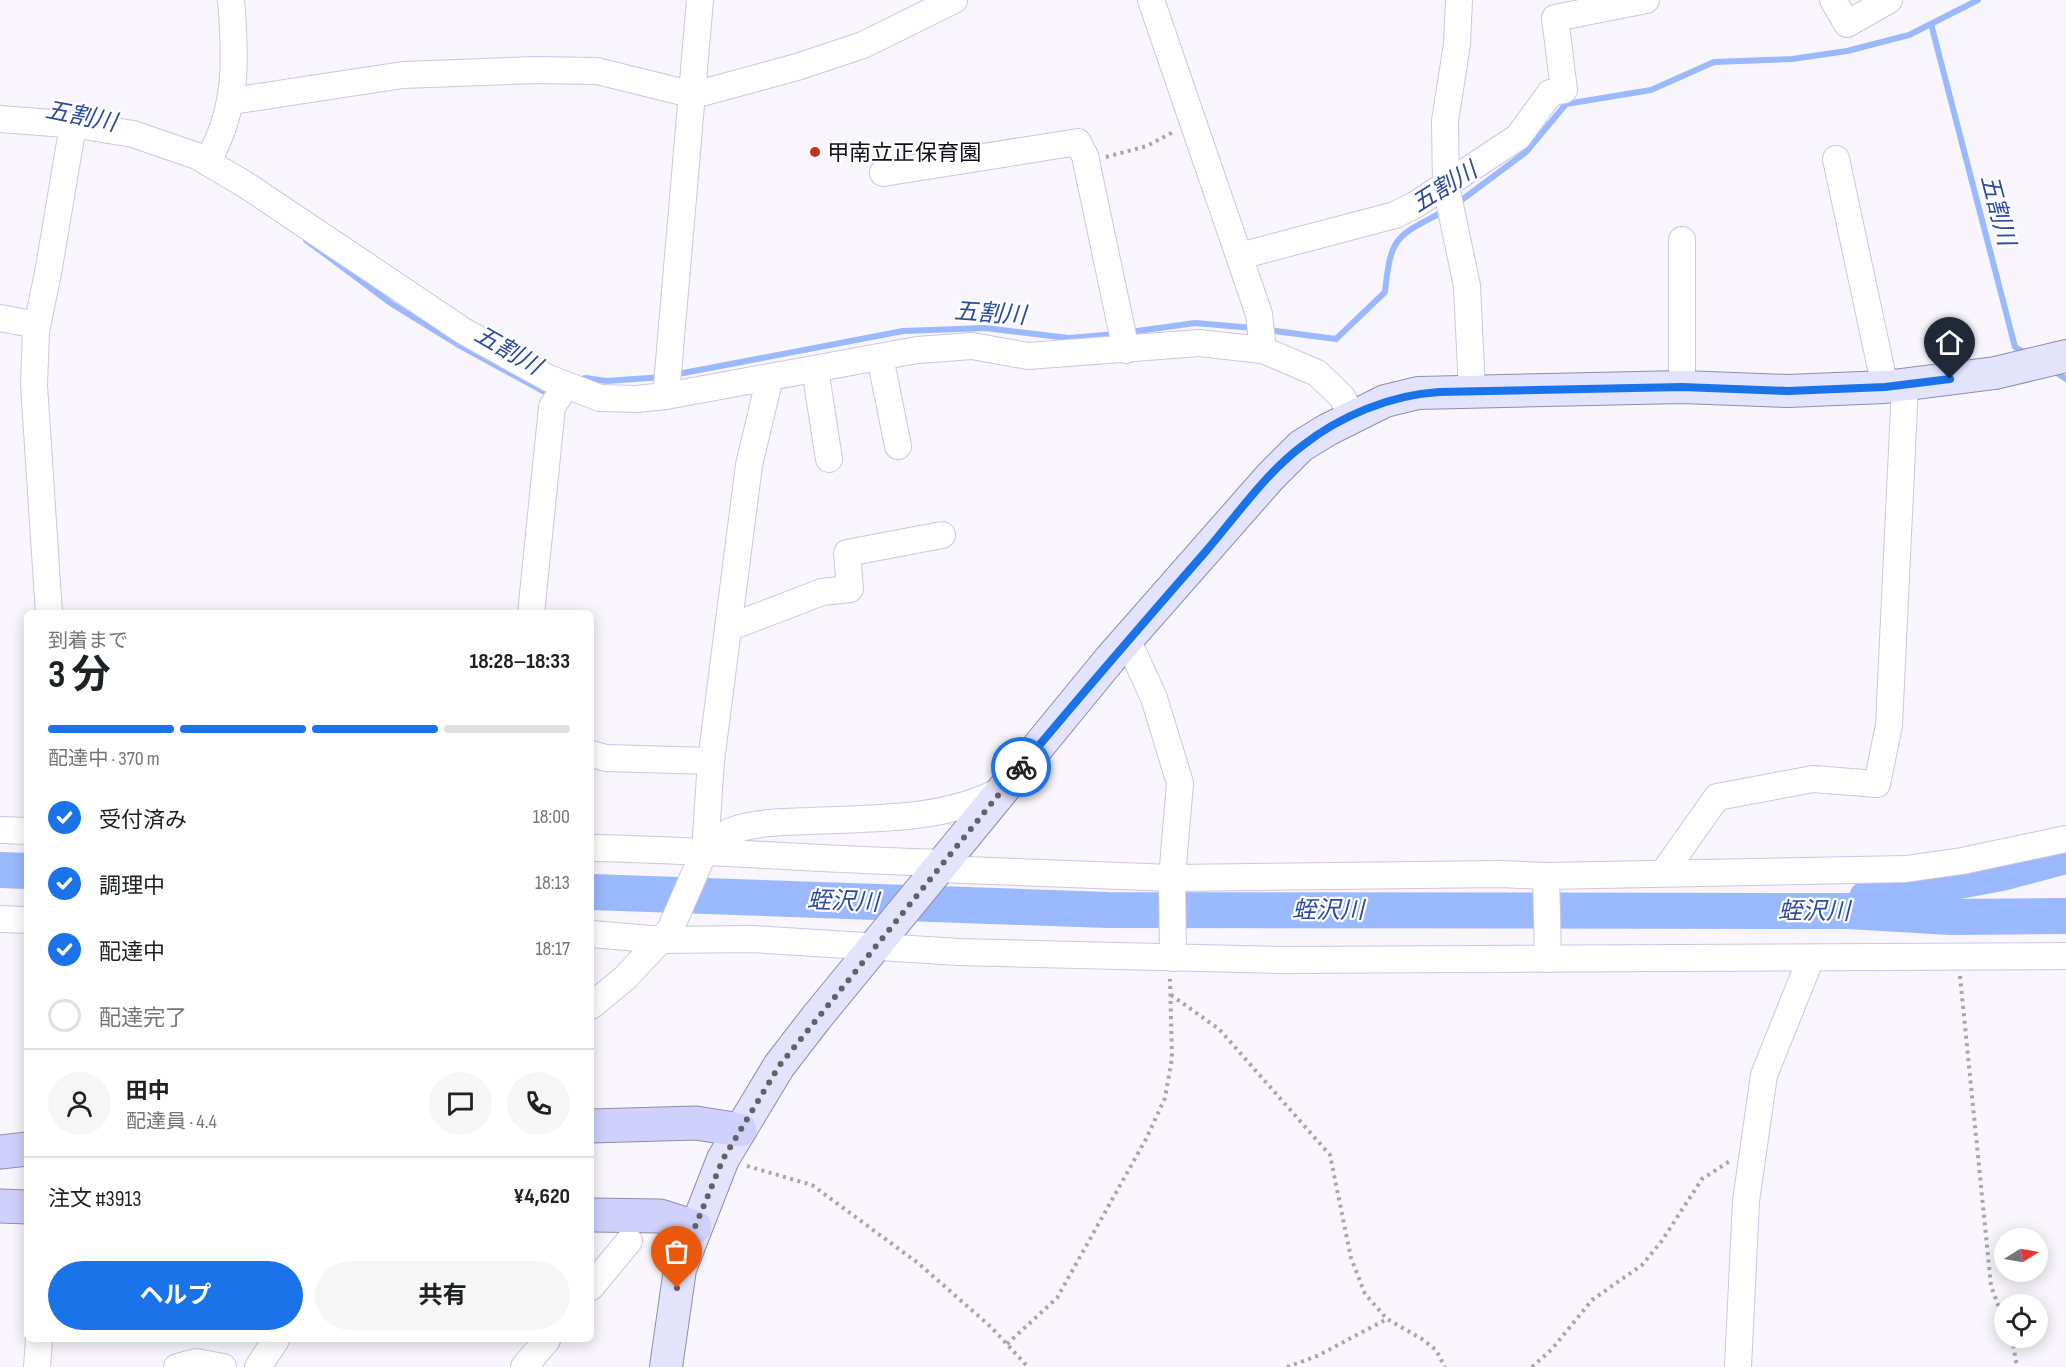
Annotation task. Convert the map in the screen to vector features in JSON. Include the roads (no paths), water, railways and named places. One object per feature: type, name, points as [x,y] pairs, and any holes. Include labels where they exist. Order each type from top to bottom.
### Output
[{"type":"highway","points":[[594,1126],[696,1123],[740,1130]]},
{"type":"highway","points":[[594,1215],[660,1216],[695,1227]]},
{"type":"main road","points":[[666,1367],[680,1269],[695,1227],[723,1159],[779,1066],[1002,790],[1270,477],[1301,446],[1352,416],[1385,401],[1418,393],[1682,387],[1788,391],[1895,386],[2024,366],[2062,357]]},
{"type":"street","points":[[207,162],[216,147],[232,101],[235,69],[231,0]]},
{"type":"street","points":[[666,396],[700,0]]},
{"type":"street","points":[[232,101],[403,75],[535,70],[597,71],[693,95],[797,67],[863,45],[954,0]]},
{"type":"street","points":[[1151,0],[1259,314],[1263,350]]},
{"type":"street","points":[[1460,0],[1457,44],[1445,121],[1446,186],[1467,286],[1472,391]]},
{"type":"street","points":[[1240,256],[1395,216],[1446,186],[1518,137],[1550,93],[1564,90],[1555,18],[1646,0]]},
{"type":"street","points":[[1833,0],[1847,24],[1889,0]]},
{"type":"street","points":[[0,119],[73,124],[133,134],[197,156],[246,185],[465,332],[548,378],[600,398],[636,399],[666,396],[917,350],[972,346],[1028,356],[1199,343],[1263,350],[1317,373],[1342,397],[1352,416]]},
{"type":"street","points":[[49,610],[34,385],[37,325],[73,124]]},
{"type":"street","points":[[883,173],[1077,142],[1086,162],[1126,350]]},
{"type":"street","points":[[1664,872],[1717,797],[1813,779],[1878,784],[1889,725],[1895,386],[1836,159]]},
{"type":"street","points":[[1682,240],[1682,387]]},
{"type":"street","points":[[0,318],[37,325]]},
{"type":"street","points":[[880,357],[898,446]]},
{"type":"street","points":[[814,369],[829,459]]},
{"type":"street","points":[[594,1004],[625,978],[666,935],[701,856],[749,465],[770,377]]},
{"type":"street","points":[[531,610],[552,407],[566,385]]},
{"type":"street","points":[[728,628],[822,592],[850,589],[846,553],[942,535]]},
{"type":"street","points":[[1128,641],[1154,698],[1180,783],[1172,880],[1173,952]]},
{"type":"street","points":[[594,755],[606,758],[711,761]]},
{"type":"street","points":[[701,856],[730,831],[766,823],[902,816],[946,811],[981,801],[1002,790]]},
{"type":"street","points":[[0,830],[24,831]]},
{"type":"street","points":[[594,848],[701,856],[824,860],[939,869],[1172,880],[1547,880],[1664,872],[1906,869],[1962,861],[2066,839]]},
{"type":"street","points":[[1547,880],[1548,951]]},
{"type":"street","points":[[0,919],[24,921]]},
{"type":"street","points":[[594,934],[878,943],[959,952],[1173,952],[1280,960],[1548,951],[1811,958],[2066,956]]},
{"type":"street","points":[[1738,1367],[1746,1201],[1764,1076],[1811,958]]},
{"type":"street","points":[[594,1283],[628,1241]]},
{"type":"street","points":[[37,1367],[39,1342]]},
{"type":"street","points":[[258,1367],[275,1342]]},
{"type":"street","points":[[524,1367],[545,1342]]},
{"type":"street","points":[[177,1367],[196,1362],[223,1367]]},
{"type":"waterway","name":"五割川","points":[[1455,205],[1526,152],[1566,104],[1651,90],[1714,62],[1792,59],[1847,51],[1909,35],[1978,0]]},
{"type":"waterway","name":"五割川","points":[[1931,24],[2015,347],[2027,354]]},
{"type":"waterway","name":"五割川","points":[[1267,330],[1336,339],[1385,292],[1390,258],[1399,239],[1446,210]]},
{"type":"waterway","name":"五割川","points":[[306,240],[392,304],[457,344],[543,391],[551,389]]},
{"type":"waterway","name":"五割川","points":[[1130,332],[1195,323],[1254,328]]},
{"type":"waterway","name":"五割川","points":[[673,375],[903,331],[985,328],[1069,338],[1116,334]]},
{"type":"waterway","name":"五割川","points":[[2054,371],[2066,379]]},
{"type":"waterway","name":"五割川","points":[[578,380],[586,378],[606,381],[663,377]]},
{"type":"waterway","points":[[1867,898],[2001,873],[2066,856]]},
{"type":"waterway","name":"蛭沢川","points":[[0,870],[24,871]]},
{"type":"waterway","name":"蛭沢川","points":[[594,892],[1108,910],[1848,911],[1951,917],[2066,916]]},
{"type":"place","name":"甲南立正保育園","points":[[815,152]]}]
